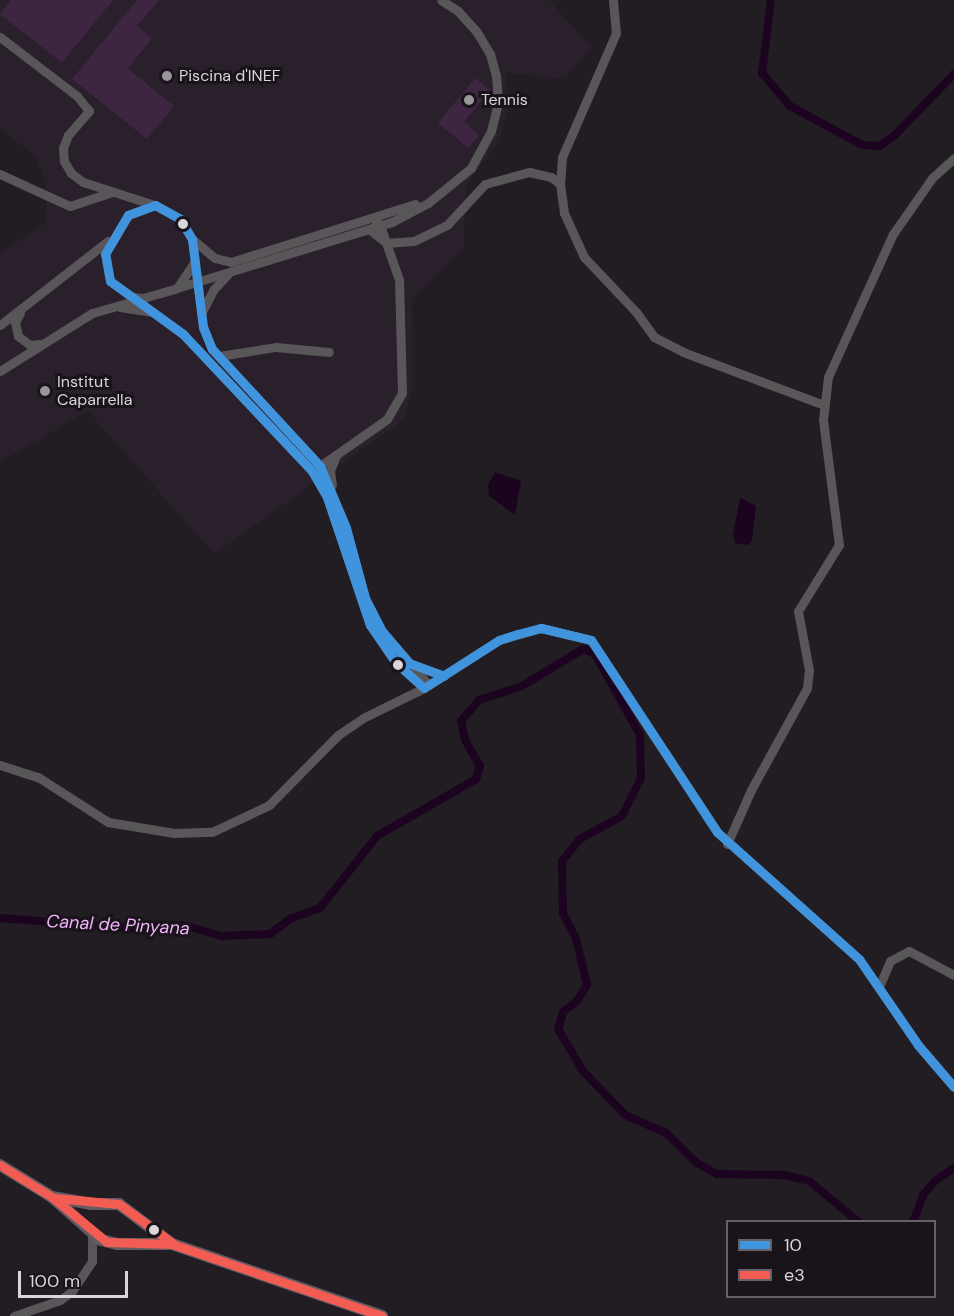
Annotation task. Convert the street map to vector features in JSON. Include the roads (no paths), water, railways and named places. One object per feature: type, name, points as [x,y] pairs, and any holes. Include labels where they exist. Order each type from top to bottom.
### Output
[{"type":"main road","points":[[0,1165],[52,1197],[90,1229],[113,1244],[172,1244],[382,1316]]},
{"type":"main road","points":[[52,1197],[96,1205],[119,1204],[172,1244]]},
{"type":"main road","points":[[90,1229],[88,1214],[96,1205]]},
{"type":"main road","points":[[127,1243],[138,1232],[136,1217]]},
{"type":"street","points":[[0,371],[92,314],[120,307],[136,298],[177,288],[392,222],[428,203],[471,168],[491,131],[498,103],[490,54],[458,11],[441,0]]},
{"type":"street","points":[[613,0],[616,33],[562,157],[560,184],[564,213],[584,257],[636,312],[654,337],[682,352],[824,405]]},
{"type":"street","points":[[0,38],[78,96],[89,111],[68,135],[63,148],[64,161],[83,182],[155,205],[180,219],[192,238],[215,258],[231,262],[416,204]]},
{"type":"street","points":[[727,844],[750,790],[807,688],[808,670],[798,611],[838,545],[826,458],[824,405],[828,377],[893,234],[932,178],[954,158]]},
{"type":"street","points":[[369,229],[386,243],[414,241],[436,231],[485,184],[529,172],[551,177],[560,184]]},
{"type":"street","points":[[0,174],[70,206],[112,192]]},
{"type":"street","points":[[380,225],[441,191]]},
{"type":"street","points":[[0,325],[110,239],[128,214],[132,197]]},
{"type":"street","points":[[128,214],[155,205]]},
{"type":"street","points":[[320,466],[387,419],[402,393],[399,280],[380,225],[373,218]]},
{"type":"street","points":[[386,243],[392,222]]},
{"type":"street","points":[[192,238],[196,282],[207,338],[219,356],[306,448],[320,466],[333,492]]},
{"type":"street","points":[[110,239],[106,268],[110,281],[183,334],[297,455],[321,487]]},
{"type":"street","points":[[177,288],[195,261]]},
{"type":"street","points":[[201,314],[213,290],[230,272]]},
{"type":"street","points":[[120,307],[156,313]]},
{"type":"street","points":[[21,310],[15,322],[18,336],[30,345],[41,344]]},
{"type":"street","points":[[219,356],[276,347],[330,352]]},
{"type":"street","points":[[306,448],[321,455],[337,453]]},
{"type":"street","points":[[337,453],[330,471],[333,492],[365,598],[381,630],[407,667],[410,695]]},
{"type":"street","points":[[297,455],[320,466]]},
{"type":"street","points":[[320,466],[321,487],[370,625],[427,686]]},
{"type":"street","points":[[0,765],[38,777],[108,822],[174,833],[212,832],[269,805],[338,735],[444,676],[499,640],[541,628],[591,640],[702,813],[727,844],[851,951],[879,987],[918,1045],[954,1087]]},
{"type":"street","points":[[407,667],[444,676]]},
{"type":"street","points":[[879,987],[890,961],[909,951],[954,975]]},
{"type":"street","points":[[90,1229],[92,1261]]},
{"type":"street","points":[[14,1316],[60,1300],[72,1291],[92,1261],[113,1244]]},
{"type":"waterway","name":"Canal de Pinyana","points":[[771,0],[762,73],[790,106],[862,145],[880,146],[895,135],[954,74]]},
{"type":"waterway","name":"Canal de Pinyana","points":[[0,918],[151,930],[183,925],[221,936],[270,934],[290,919],[320,908],[377,836],[476,779],[480,766],[465,740],[461,721],[479,700],[522,686],[583,649],[595,654],[640,735],[641,778],[622,816],[580,839],[562,861],[563,913],[576,938],[587,985],[577,1001],[563,1012],[558,1029],[583,1071],[625,1115],[666,1133],[697,1163],[717,1174],[784,1175],[809,1181],[857,1220]]},
{"type":"waterway","name":"Canal de Pinyana","points":[[914,1220],[924,1194],[935,1181],[954,1168]]},
{"type":"place","name":"Piscina d'INEF","points":[[167,76]]},
{"type":"place","name":"Tennis","points":[[469,100]]},
{"type":"place","name":"Institut Caparrella","points":[[45,391]]}]
